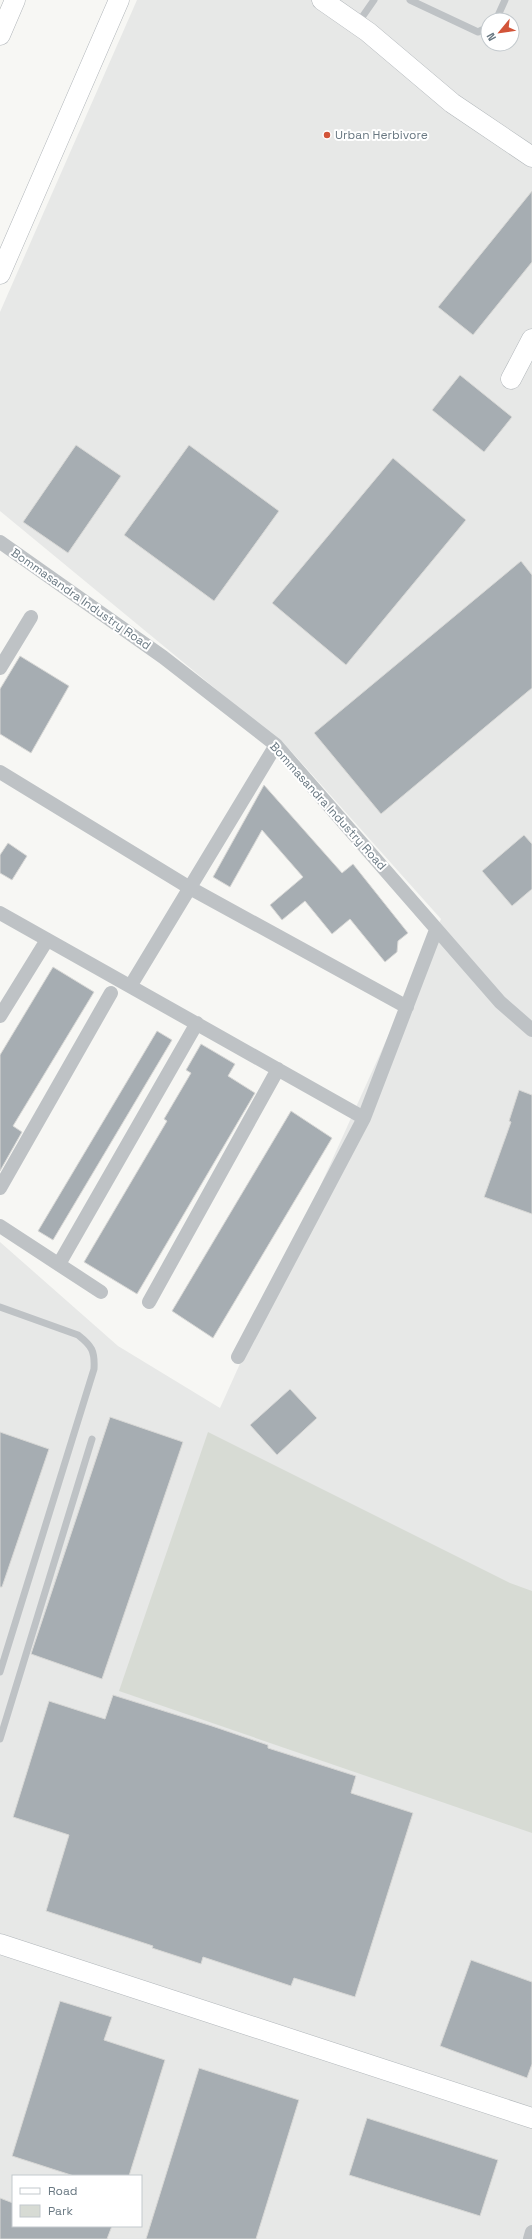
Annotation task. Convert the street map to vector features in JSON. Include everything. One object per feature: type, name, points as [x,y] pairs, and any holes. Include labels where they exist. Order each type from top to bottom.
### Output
[{"type":"street","points":[[0,35],[15,0]]},
{"type":"street","points":[[0,274],[118,0]]},
{"type":"street","points":[[322,0],[357,24],[452,103],[532,157]]},
{"type":"street","points":[[511,379],[532,339]]},
{"type":"street","name":"Bommasandra Industry Road","points":[[0,542],[163,657],[276,745],[500,1002],[532,1030]]},
{"type":"street","points":[[0,668],[31,617]]},
{"type":"street","points":[[131,985],[276,745]]},
{"type":"street","points":[[0,772],[190,888],[407,1007]]},
{"type":"street","points":[[0,913],[131,985],[364,1118]]},
{"type":"street","points":[[238,1357],[364,1118],[436,930]]},
{"type":"street","points":[[0,1016],[47,940]]},
{"type":"street","points":[[0,1188],[111,992]]},
{"type":"street","points":[[59,1264],[197,1023]]},
{"type":"street","points":[[149,1302],[278,1069]]},
{"type":"street","points":[[0,1226],[101,1292]]},
{"type":"street","points":[[0,1944],[532,2118]]},
{"type":"street","points":[[530,2239],[532,2232]]},
{"type":"lane","points":[[357,24],[374,0]]},
{"type":"lane","points":[[410,0],[478,32],[480,31]]},
{"type":"lane","points":[[500,12],[505,0]]},
{"type":"lane","points":[[0,1307],[78,1335],[88,1343],[95,1355],[94,1369],[0,1672]]},
{"type":"lane","points":[[0,1739],[92,1439]]},
{"type":"shaded area","points":[[137,0],[532,0],[532,2239],[0,2239],[0,1242],[118,1346],[220,1408],[441,919],[291,751],[0,511],[0,312]]},
{"type":"green space","points":[[208,1432],[510,1583],[532,1591],[532,1833],[119,1691]]},
{"type":"building","points":[[532,191],[532,262],[473,335],[438,307]]},
{"type":"building","points":[[460,375],[512,417],[484,452],[432,410]]},
{"type":"building","points":[[76,445],[121,476],[68,553],[23,522]]},
{"type":"building","points":[[189,445],[279,511],[214,601],[124,535]]},
{"type":"building","points":[[393,458],[466,520],[346,665],[272,603]]},
{"type":"building","points":[[521,561],[532,575],[532,688],[381,814],[314,733]]},
{"type":"building","points":[[20,656],[69,686],[31,753],[0,734],[0,689]]},
{"type":"building","points":[[264,785],[342,873],[353,864],[408,933],[398,941],[397,952],[385,962],[350,919],[332,934],[305,901],[282,920],[270,905],[303,877],[262,830],[230,887],[213,877]]},
{"type":"building","points":[[524,835],[532,844],[532,889],[512,906],[482,871]]},
{"type":"building","points":[[8,843],[27,856],[12,880],[0,873],[0,855]]},
{"type":"building","points":[[53,967],[94,992],[13,1126],[22,1132],[0,1171],[0,1055]]},
{"type":"building","points":[[157,1031],[172,1040],[53,1240],[38,1231]]},
{"type":"building","points":[[201,1044],[235,1064],[228,1076],[255,1093],[137,1294],[84,1262],[167,1121],[164,1119],[191,1073],[186,1070]]},
{"type":"building","points":[[519,1090],[532,1095],[532,1214],[484,1197],[511,1122],[509,1121]]},
{"type":"building","points":[[291,1111],[332,1138],[213,1338],[172,1311]]},
{"type":"building","points":[[290,1389],[317,1418],[277,1455],[250,1425]]},
{"type":"building","points":[[110,1417],[183,1442],[102,1679],[31,1654]]},
{"type":"building","points":[[0,1432],[49,1449],[2,1587],[0,1587]]},
{"type":"building","points":[[113,1695],[212,1726],[268,1745],[268,1748],[356,1776],[351,1793],[413,1813],[355,1997],[294,1978],[291,1986],[203,1957],[201,1964],[152,1948],[153,1946],[46,1911],[69,1835],[13,1817],[49,1701],[105,1719]]},
{"type":"building","points":[[471,1960],[532,1982],[532,2064],[527,2078],[440,2046]]},
{"type":"building","points":[[60,2001],[112,2017],[104,2040],[165,2060],[129,2175],[71,2175],[12,2156]]},
{"type":"building","points":[[199,2068],[299,2100],[256,2239],[146,2239]]},
{"type":"building","points":[[367,2118],[498,2160],[480,2216],[349,2175]]},
{"type":"building","points":[[0,2198],[12,2203],[12,2227],[112,2227],[107,2239],[0,2239]]},
{"type":"place","name":"Urban Herbivore","points":[[327,135]]}]
